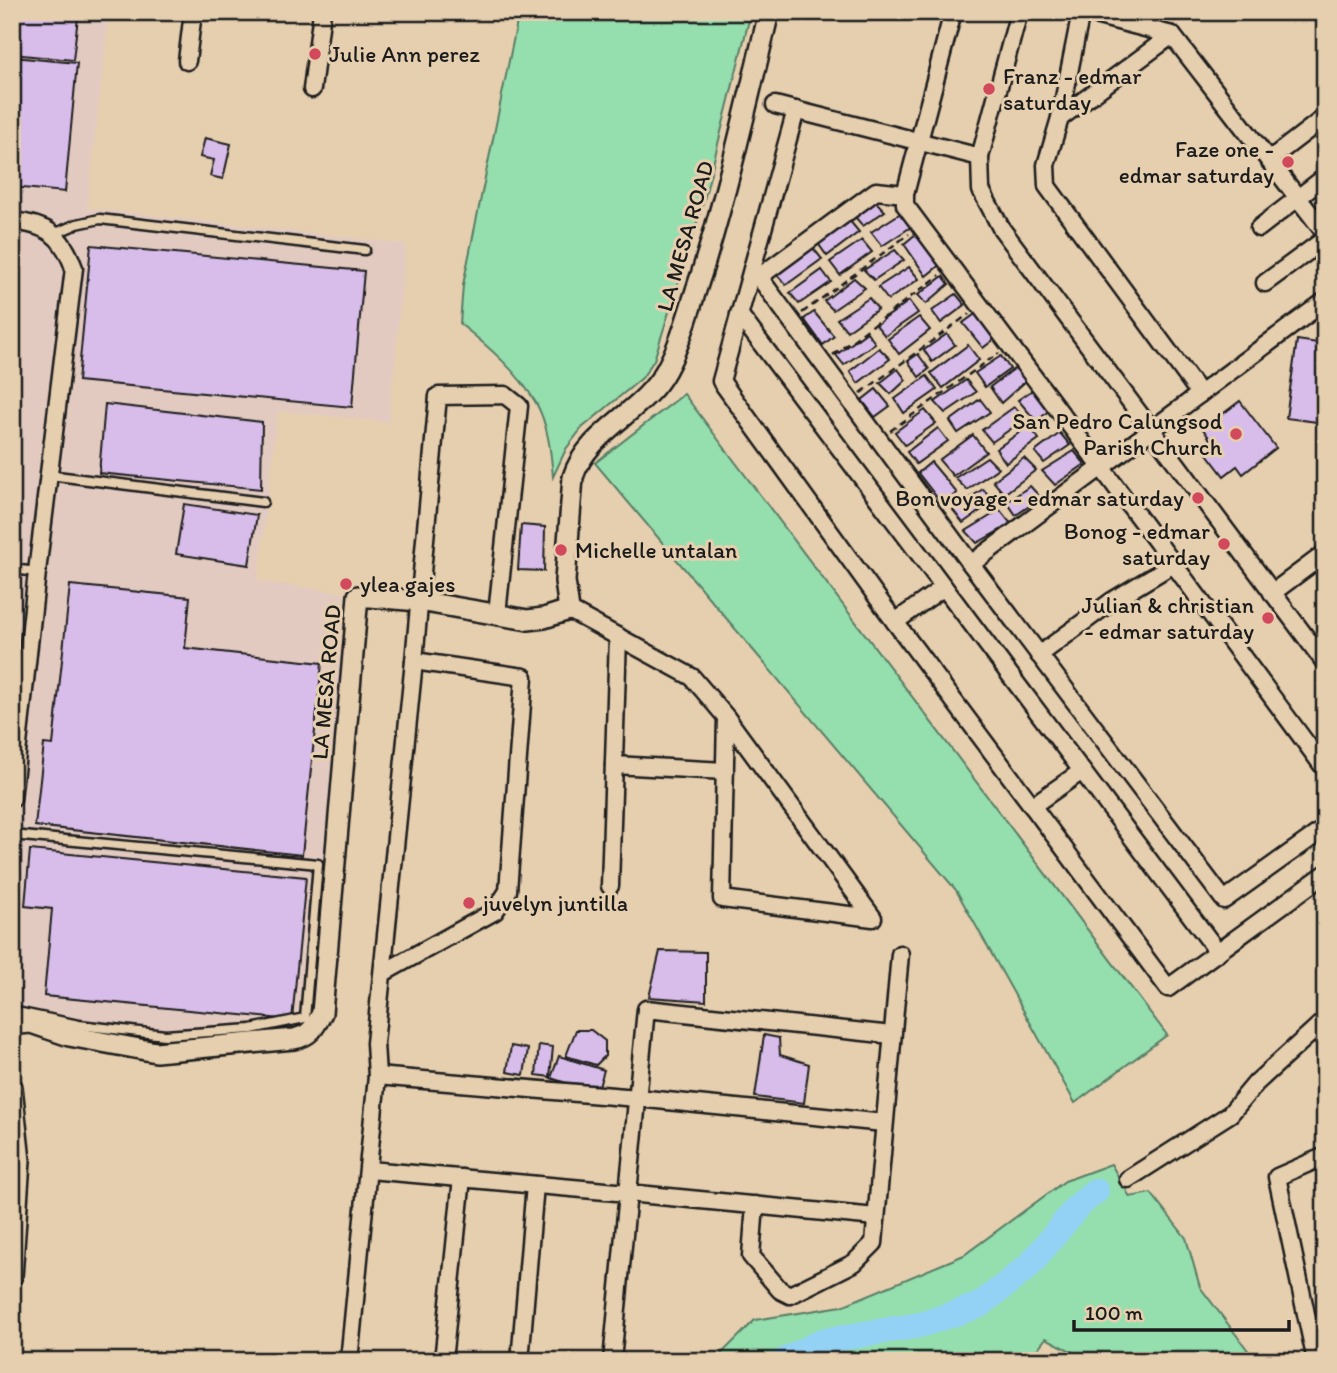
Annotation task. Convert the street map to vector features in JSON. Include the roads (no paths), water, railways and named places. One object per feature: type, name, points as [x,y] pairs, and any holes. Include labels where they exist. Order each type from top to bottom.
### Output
[{"type":"street","points":[[187,61],[193,12]]},
{"type":"street","points":[[312,89],[322,12]]},
{"type":"street","name":"LA MESA ROAD","points":[[12,1029],[19,1024],[31,1023],[69,1036],[156,1052],[294,1039],[304,1037],[315,1028],[322,1013],[358,596],[419,601],[536,619],[569,610],[565,581],[573,478],[578,462],[594,443],[652,391],[665,373],[678,346],[720,214],[769,12]]},
{"type":"street","points":[[953,12],[905,194],[905,205],[1175,563],[1325,769]]},
{"type":"street","points":[[1019,12],[980,156],[981,190],[1001,228],[1325,663]]},
{"type":"street","points":[[1200,394],[1047,186],[1045,165],[1060,118],[1082,12],[1171,35],[1325,233]]},
{"type":"street","points":[[1060,118],[1171,35]]},
{"type":"street","points":[[775,105],[980,156]]},
{"type":"street","points":[[796,110],[721,381],[895,622],[1168,988],[1325,874]]},
{"type":"street","points":[[1269,160],[1325,117]]},
{"type":"street","points":[[1259,228],[1325,177]]},
{"type":"street","points":[[905,194],[876,191],[759,277],[1224,900],[1325,828]]},
{"type":"street","points":[[12,220],[30,223],[54,234],[68,250],[74,268],[12,799]]},
{"type":"street","points":[[1265,284],[1325,239]]},
{"type":"street","points":[[971,564],[1325,302]]},
{"type":"street","points":[[739,314],[1218,952]]},
{"type":"street","points":[[349,1361],[377,1076],[374,1043],[414,661],[438,396],[505,395],[519,406],[498,614]]},
{"type":"street","points":[[1272,593],[1324,556]]},
{"type":"street","points":[[1039,655],[1123,594],[1175,563]]},
{"type":"street","points":[[895,622],[944,587]]},
{"type":"street","points":[[569,610],[692,677],[726,717],[873,918],[722,899],[726,717]]},
{"type":"street","points":[[610,886],[618,636]]},
{"type":"street","points":[[383,973],[495,911],[508,891],[524,677],[414,661]]},
{"type":"street","points":[[614,765],[725,771]]},
{"type":"street","points":[[1032,806],[1082,771]]},
{"type":"street","points":[[755,1205],[751,1256],[780,1290],[790,1294],[854,1263],[874,1243],[900,954]]},
{"type":"street","points":[[612,1361],[646,1009],[892,1035]]},
{"type":"street","points":[[1128,1179],[1230,1114],[1256,1083],[1325,1020]]},
{"type":"street","points":[[377,1076],[884,1123]]},
{"type":"street","points":[[12,1087],[20,1161],[12,1277]]},
{"type":"street","points":[[1316,1361],[1278,1177],[1325,1156]]},
{"type":"street","points":[[369,1170],[876,1217]]},
{"type":"street","points":[[443,1361],[462,1178]]},
{"type":"street","points":[[520,1361],[535,1185]]},
{"type":"lane","points":[[54,234],[77,224],[100,219],[365,250]]},
{"type":"lane","points":[[49,475],[263,502]]},
{"type":"lane","points":[[12,569],[37,572]]},
{"type":"lane","points":[[12,835],[318,864],[305,1018],[251,1029],[165,1035],[79,1025],[12,1011]]},
{"type":"waterway","points":[[784,1361],[822,1341],[920,1325],[980,1305],[1029,1266],[1077,1207],[1096,1191]]},
{"type":"place","name":"Julie Ann perez","points":[[315,54]]},
{"type":"place","name":"Franz - edmar saturday","points":[[989,89]]},
{"type":"place","name":"Faze one - edmar saturday","points":[[1288,162]]},
{"type":"place","name":"San Pedro Calungsod Parish Church","points":[[1236,434]]},
{"type":"place","name":"Bon voyage - edmar saturday","points":[[1198,498]]},
{"type":"place","name":"Bonog - edmar saturday","points":[[1224,544]]},
{"type":"place","name":"Michelle untalan","points":[[561,550]]},
{"type":"place","name":"ylea gajes","points":[[346,584]]},
{"type":"place","name":"Julian & christian - edmar saturday","points":[[1268,618]]},
{"type":"place","name":"juvelyn juntilla","points":[[469,903]]}]
